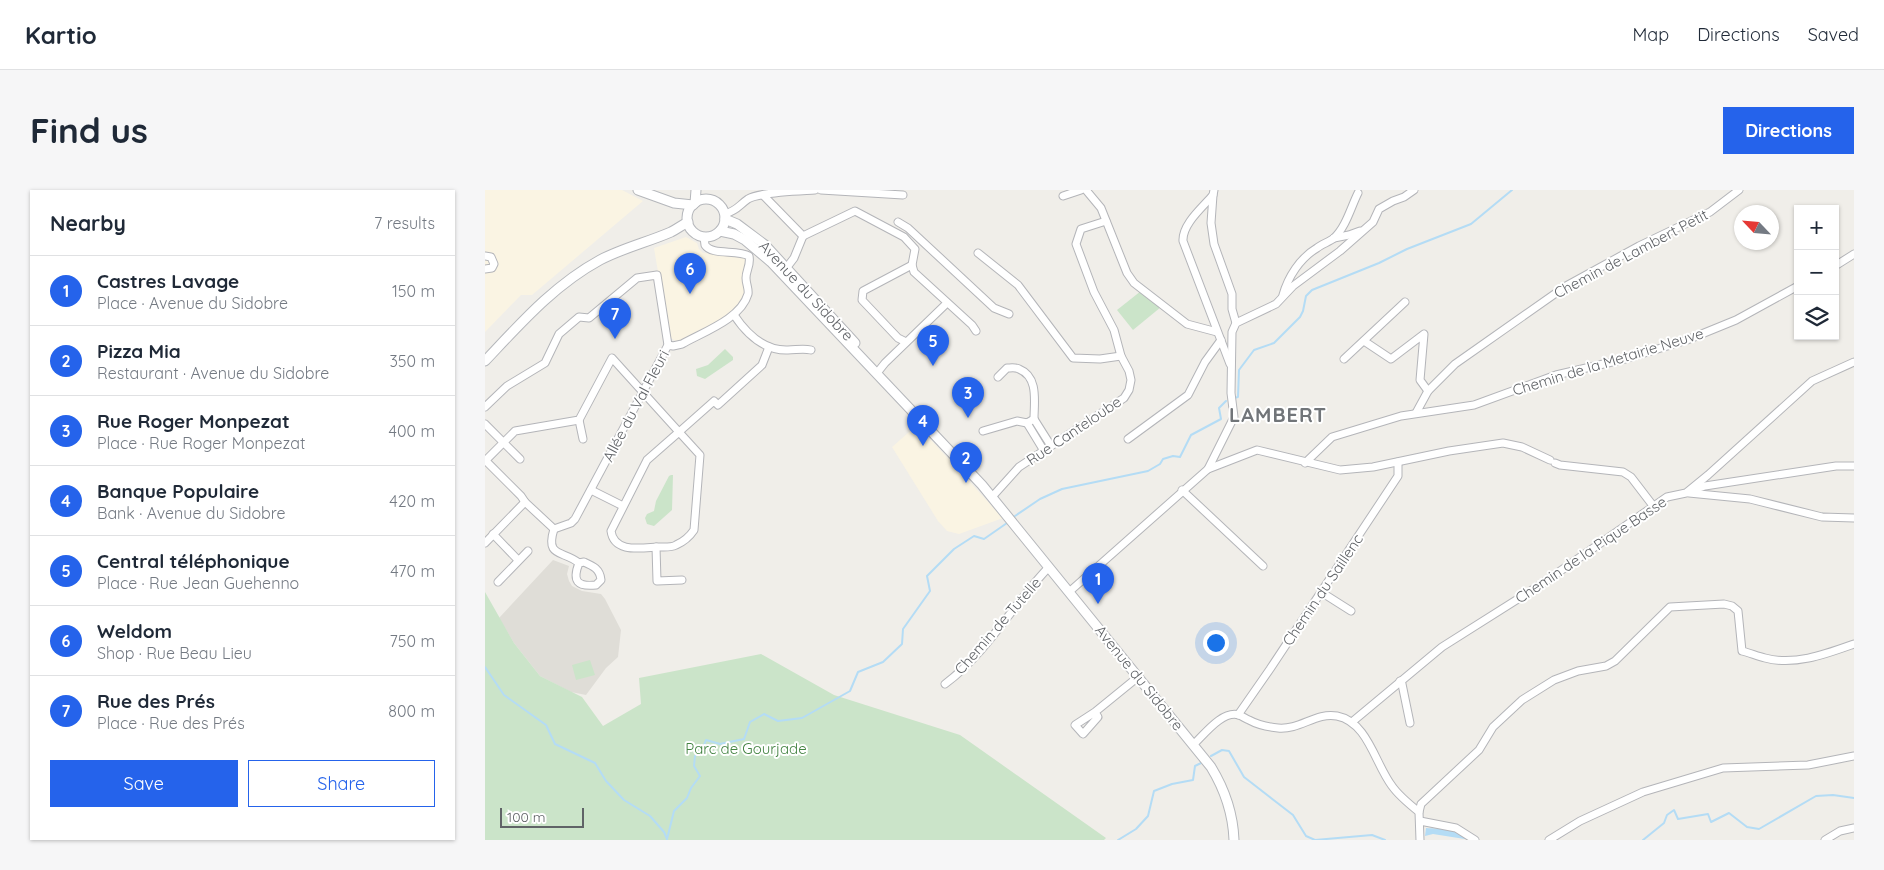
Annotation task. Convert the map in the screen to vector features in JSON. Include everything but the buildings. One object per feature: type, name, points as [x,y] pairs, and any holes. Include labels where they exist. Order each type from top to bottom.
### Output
[{"type":"main road","points":[[693,232],[688,218],[696,190]]},
{"type":"main road","points":[[671,231],[693,232],[704,237],[716,235],[720,231],[725,216],[719,204],[705,190]]},
{"type":"main road","points":[[641,191],[674,203],[691,204],[705,199],[715,201]]},
{"type":"main road","points":[[641,191],[657,202],[688,218]]},
{"type":"main road","name":"Avenue du Sidobre","points":[[725,216],[765,245],[784,270],[877,373],[993,497],[1211,767],[1223,786],[1230,807],[1234,840]]},
{"type":"main road","points":[[485,361],[541,302],[558,287],[583,270],[627,248],[671,231],[688,218]]},
{"type":"main road","name":"Avenue du Sidobre","points":[[720,231],[734,234],[745,240],[784,270]]},
{"type":"street","points":[[725,216],[736,211],[749,198],[783,191],[815,190]]},
{"type":"street","points":[[821,190],[903,194]]},
{"type":"street","points":[[1063,196],[1081,190]]},
{"type":"street","points":[[1086,190],[1101,208],[1127,273],[1134,283],[1187,324],[1217,332]]},
{"type":"street","points":[[1236,323],[1276,304],[1293,286],[1368,227],[1373,222],[1379,209],[1414,190]]},
{"type":"street","name":"Chemin de Lambert Petit","points":[[1415,413],[1428,391],[1455,364],[1566,286],[1639,246],[1710,212],[1739,190]]},
{"type":"street","points":[[1208,468],[1234,417],[1231,393],[1233,332],[1236,323],[1232,309],[1231,294],[1214,244],[1211,223],[1213,192]]},
{"type":"street","points":[[1213,192],[1187,227],[1183,234],[1183,241],[1233,369]]},
{"type":"street","points":[[1282,298],[1286,284],[1303,258],[1334,238],[1344,225],[1358,193]]},
{"type":"street","points":[[763,195],[803,236]]},
{"type":"street","points":[[784,270],[794,258],[803,236],[855,211],[904,237],[915,249]]},
{"type":"street","name":"Rue Canteloube","points":[[993,497],[1019,467],[1124,398],[1129,390],[1131,380],[1129,371],[1121,356],[1114,330],[1094,292],[1076,244],[1081,229],[1106,221]]},
{"type":"street","points":[[898,222],[907,228],[994,308],[1009,314]]},
{"type":"street","points":[[1334,238],[1349,235],[1368,227]]},
{"type":"street","name":"Allée du Val Fleuri","points":[[554,529],[573,521],[668,345],[682,344],[734,315],[740,309],[748,292],[746,279],[750,263],[749,256],[744,253],[710,250],[705,245],[704,237]]},
{"type":"street","points":[[915,249],[925,245]]},
{"type":"street","points":[[915,249],[911,265],[914,272],[972,325],[976,331]]},
{"type":"street","points":[[978,252],[1018,285],[1073,358],[1100,359],[1121,356]]},
{"type":"street","points":[[1839,263],[1854,254]]},
{"type":"street","points":[[485,256],[491,257],[494,264],[492,268],[485,269]]},
{"type":"street","points":[[906,342],[898,338],[862,300],[863,291],[911,265]]},
{"type":"street","points":[[485,408],[507,386],[545,363],[559,334],[579,317],[589,318],[637,278],[657,275],[668,345]]},
{"type":"street","name":"Chemin de la Metairie Neuve","points":[[1305,463],[1332,437],[1415,413],[1474,405],[1557,375],[1625,359],[1687,340],[1736,320],[1794,288]]},
{"type":"street","points":[[1344,360],[1405,302]]},
{"type":"street","points":[[877,373],[947,303]]},
{"type":"street","points":[[734,315],[754,339],[769,347],[786,351],[804,348],[811,350]]},
{"type":"street","points":[[1364,341],[1391,359],[1424,334],[1420,380],[1428,391]]},
{"type":"street","points":[[1128,439],[1188,395],[1205,362],[1221,340]]},
{"type":"street","points":[[583,439],[579,420],[612,358],[679,430],[700,455],[694,530],[691,535],[676,546],[630,549],[616,543],[612,538],[611,531],[647,460],[679,430],[693,418],[714,401],[718,405],[761,366],[769,347]]},
{"type":"street","name":"Chemin de la Pique Basse","points":[[1352,722],[1442,647],[1540,585],[1667,497],[1686,492],[1708,476],[1812,381],[1854,362]]},
{"type":"street","points":[[998,377],[1007,368],[1019,369],[1028,376],[1034,385],[1034,419],[1051,446]]},
{"type":"street","points":[[983,431],[1017,421],[1027,423],[1034,419]]},
{"type":"street","points":[[579,420],[515,431],[485,461],[554,529],[552,539],[554,550],[558,554],[579,563]]},
{"type":"street","points":[[1027,423],[1044,450]]},
{"type":"street","points":[[485,424],[520,459]]},
{"type":"street","points":[[1069,592],[1208,468],[1257,450],[1340,470],[1373,467],[1503,443],[1522,447],[1560,465],[1623,472],[1631,477],[1653,507]]},
{"type":"street","name":"Chemin du Saillenc","points":[[1238,715],[1398,476],[1398,462]]},
{"type":"street","points":[[1686,492],[1705,486],[1752,478],[1836,466],[1854,466]]},
{"type":"street","points":[[591,490],[623,506]]},
{"type":"street","points":[[1182,490],[1263,566]]},
{"type":"street","points":[[1686,492],[1750,499],[1822,518],[1854,518]]},
{"type":"street","points":[[485,543],[525,502]]},
{"type":"street","points":[[493,534],[518,560]]},
{"type":"street","points":[[656,547],[657,580],[682,580]]},
{"type":"street","points":[[498,582],[528,551]]},
{"type":"street","name":"Chemin de Tutelle","points":[[945,684],[956,676],[989,642],[1049,567]]},
{"type":"street","points":[[1321,592],[1351,610]]},
{"type":"street","points":[[1420,840],[1419,812],[1421,804],[1479,750],[1493,727],[1521,700],[1554,680],[1578,671],[1606,666],[1615,661],[1670,607],[1724,604],[1733,606],[1738,611],[1743,651],[1767,659],[1798,660],[1854,644]]},
{"type":"street","points":[[1095,712],[1138,677]]},
{"type":"street","points":[[1400,681],[1410,723]]},
{"type":"street","points":[[1193,745],[1222,718],[1238,715],[1264,726],[1281,728],[1297,727],[1320,716],[1337,716],[1352,722],[1364,736],[1392,786],[1407,803],[1419,812]]},
{"type":"street","points":[[1549,840],[1581,821],[1643,792],[1723,768],[1808,765],[1854,756]]},
{"type":"street","points":[[1420,820],[1456,828],[1475,840]]},
{"type":"street","points":[[1825,840],[1840,831],[1854,828]]},
{"type":"shaded area","points":[[485,190],[622,190],[643,201],[532,295],[521,295],[485,332]]},
{"type":"shaded area","points":[[686,237],[697,243],[703,253],[742,256],[747,263],[746,291],[737,306],[725,318],[679,343],[669,337],[654,248]]},
{"type":"shaded area","points":[[917,425],[1003,518],[959,534],[947,531],[938,521],[892,447]]},
{"type":"shaded area","points":[[553,560],[569,566],[567,574],[572,586],[582,591],[601,594],[621,630],[618,657],[606,668],[586,695],[571,692],[540,676],[514,643],[499,618]]},
{"type":"green space","points":[[1141,291],[1161,307],[1133,330],[1117,310]]},
{"type":"green space","points":[[725,349],[733,357],[733,360],[705,379],[697,376],[696,369],[708,365]]},
{"type":"green space","points":[[671,475],[673,475],[672,510],[654,526],[647,524],[645,518],[647,514],[654,511],[656,501]]},
{"type":"green space","name":"Parc de Gourjade","points":[[485,592],[514,643],[540,676],[582,697],[603,726],[641,704],[639,678],[761,654],[834,695],[960,735],[1106,838],[1104,840],[485,840]]},
{"type":"green space","points":[[590,660],[595,675],[576,680],[572,665]]},
{"type":"water","points":[[1426,828],[1456,832],[1467,836],[1471,840],[1433,834],[1425,836]]},
{"type":"waterway","points":[[1234,398],[1238,397],[1239,370],[1254,350],[1274,343],[1300,317],[1306,296],[1312,290],[1471,224],[1512,190]]},
{"type":"waterway","points":[[1015,516],[1040,499],[1062,489],[1148,471],[1160,464],[1163,459],[1173,456],[1180,457],[1191,435],[1221,419],[1219,408],[1226,401]]},
{"type":"waterway","points":[[667,839],[674,811],[687,798],[691,788],[700,776],[694,766],[695,756],[702,750],[706,740],[720,744],[744,739],[750,722],[764,714],[778,721],[802,718],[850,691],[858,672],[883,662],[902,644],[903,629],[930,591],[927,576],[954,549],[974,536],[984,539],[1007,523]]},
{"type":"waterway","points":[[485,667],[504,695],[546,725],[555,744],[595,763],[606,781],[624,800],[650,816],[664,832],[667,839]]},
{"type":"waterway","points":[[1211,756],[1222,750],[1229,751],[1244,777],[1293,815],[1306,836],[1315,840],[1372,835],[1385,840]]},
{"type":"waterway","points":[[1118,840],[1136,829],[1148,816],[1154,791],[1172,784],[1193,780],[1195,766],[1201,763]]},
{"type":"waterway","points":[[1643,840],[1664,823],[1667,815],[1674,810],[1678,819],[1708,814],[1711,822],[1729,813],[1747,827],[1759,829],[1816,796],[1833,795],[1854,798]]},
{"type":"place","name":"Weldom","points":[[690,294]]},
{"type":"place","name":"Rue des Prés","points":[[615,339]]},
{"type":"place","name":"Central téléphonique","points":[[933,366]]},
{"type":"place","name":"Rue Roger Monpezat","points":[[968,418]]},
{"type":"place","name":"Banque Populaire","points":[[923,446]]},
{"type":"place","name":"Pizza Mia","points":[[966,483]]},
{"type":"place","name":"Castres Lavage","points":[[1098,604]]},
{"type":"district","name":"LAMBERT","points":[[1278,415]]}]
